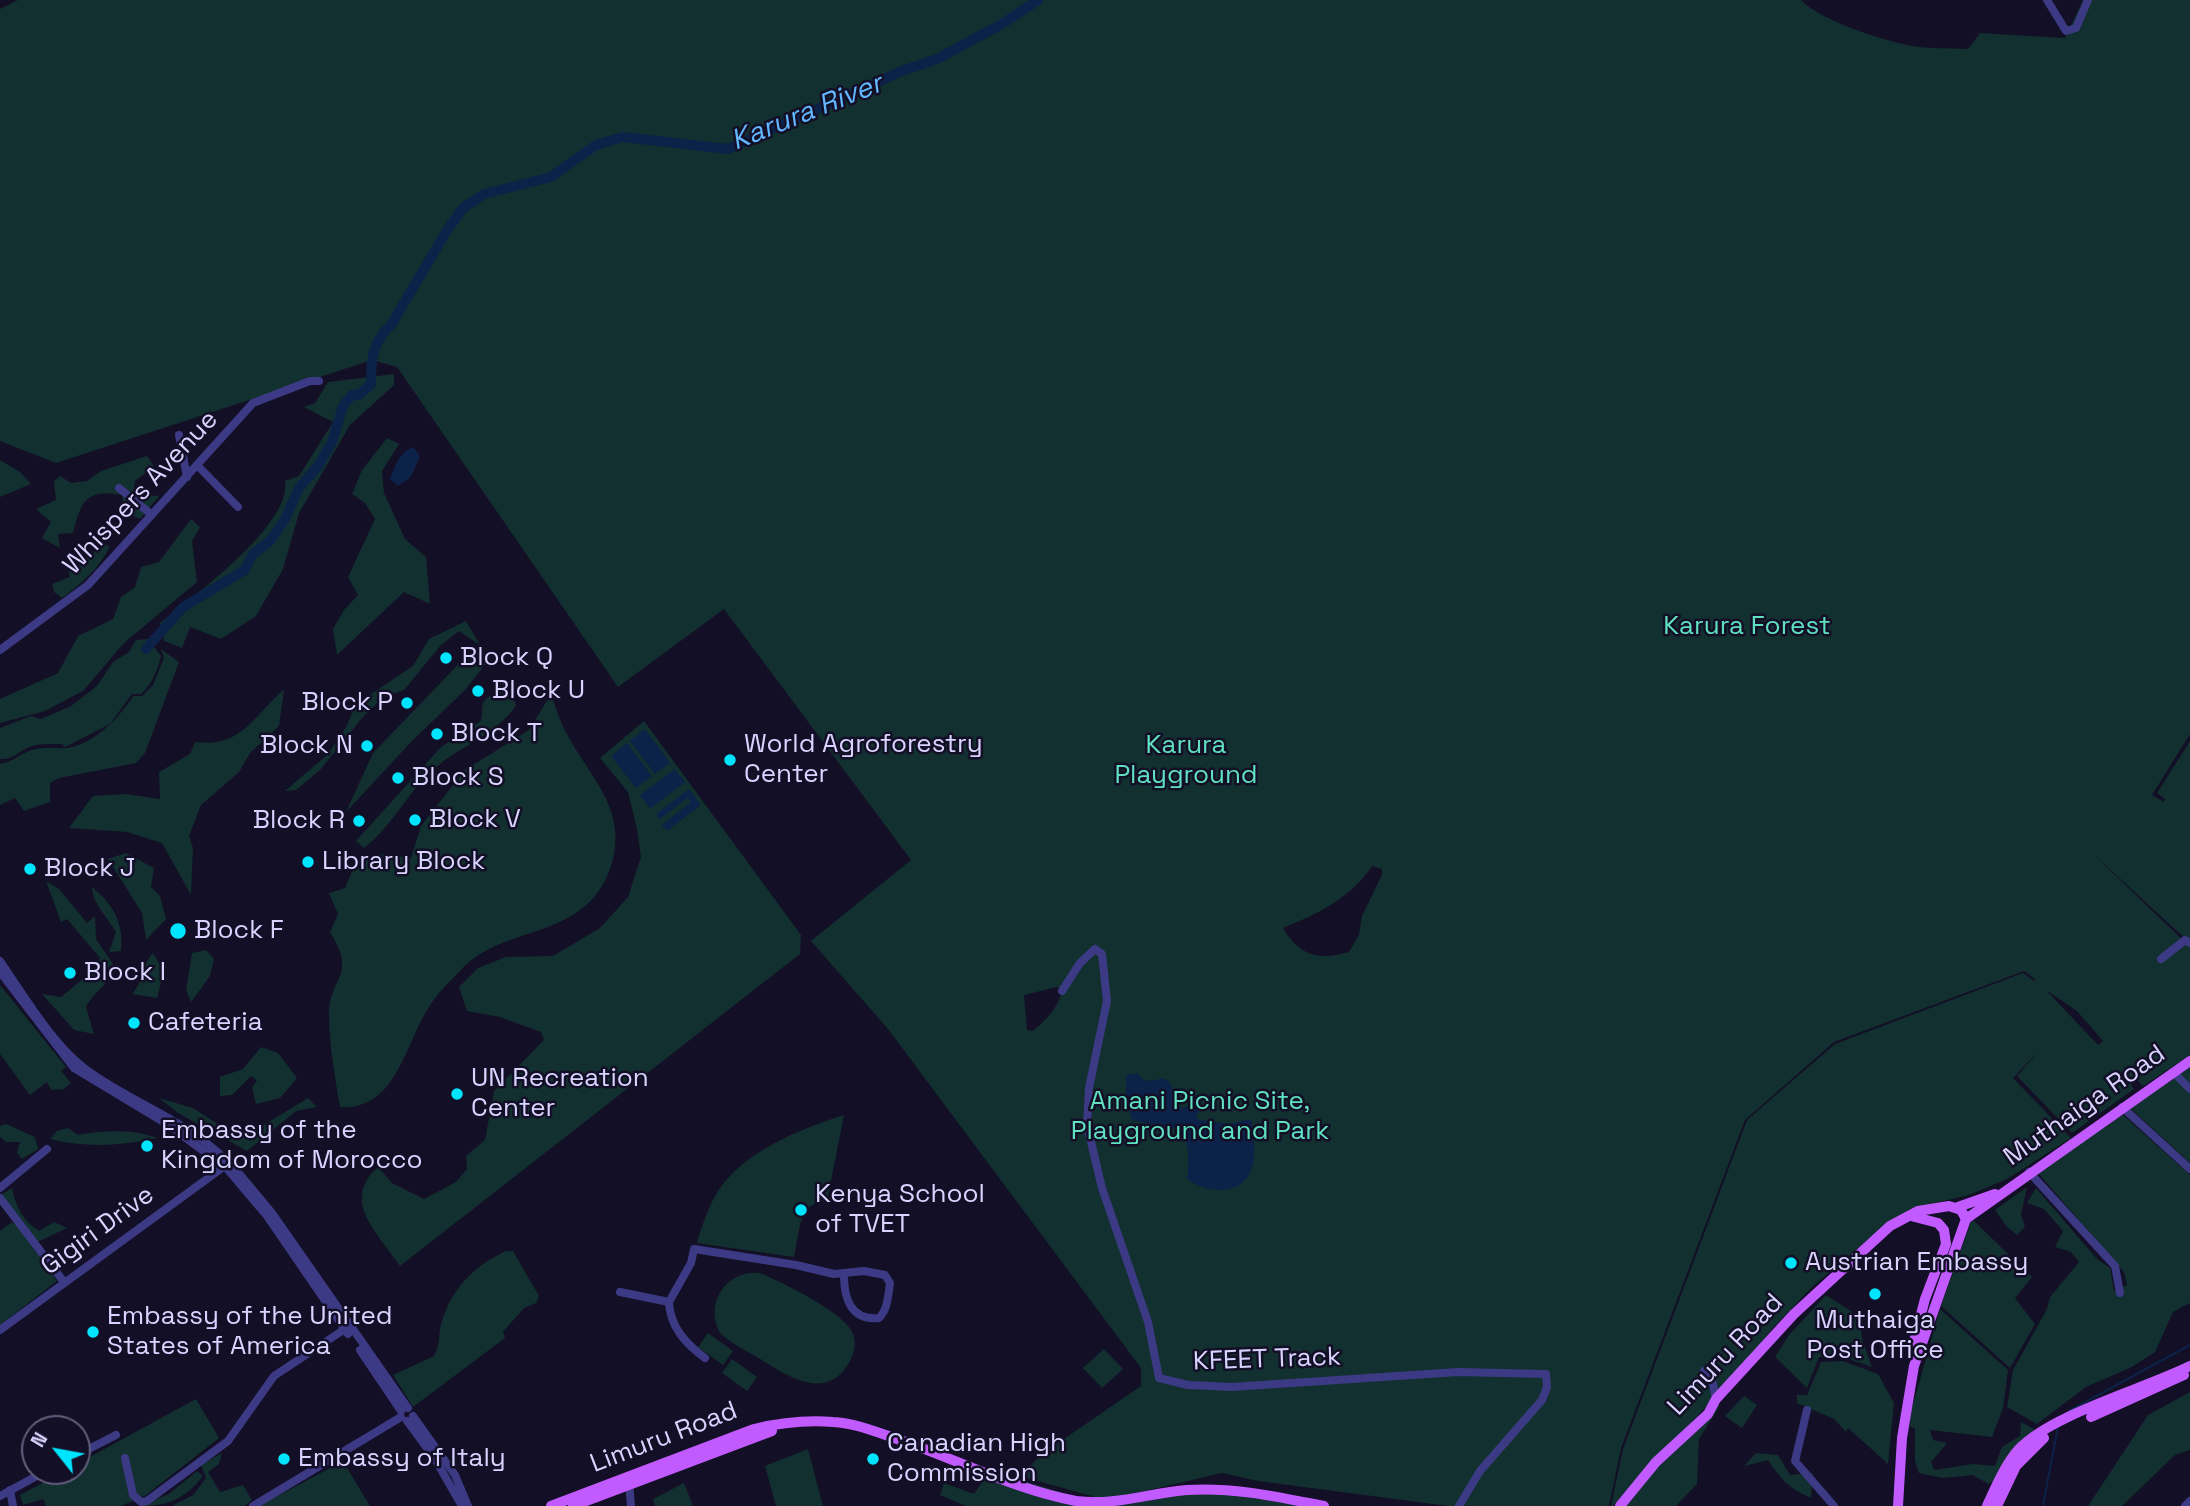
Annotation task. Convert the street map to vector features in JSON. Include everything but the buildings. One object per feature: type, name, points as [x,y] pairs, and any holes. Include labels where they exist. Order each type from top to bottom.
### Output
[{"type":"main road","name":"Muthaiga Road","points":[[1964,1224],[2029,1172],[2190,1061]]},
{"type":"main road","name":"Muthaiga Road","points":[[1958,1207],[2006,1189]]},
{"type":"main road","points":[[1896,1506],[1909,1364],[1925,1299],[1945,1251],[1939,1214],[1945,1207]]},
{"type":"main road","name":"Limuru Road","points":[[1620,1506],[1656,1462],[1708,1414],[1716,1399],[1794,1314],[1878,1235],[1905,1216],[1926,1208],[1958,1207]]},
{"type":"main road","points":[[1896,1506],[1902,1438],[1914,1366],[1964,1224],[1958,1207]]},
{"type":"main road","points":[[1905,1216],[1920,1216],[1941,1227],[1964,1224]]},
{"type":"main road","points":[[1987,1506],[2017,1451],[2062,1425],[2190,1366]]},
{"type":"main road","points":[[1997,1506],[2024,1456],[2062,1425],[2151,1393],[2190,1372]]},
{"type":"main road","name":"Limuru Road","points":[[573,1506],[632,1473],[754,1429],[795,1423],[835,1422],[875,1432],[1072,1501],[1097,1504],[1184,1490],[1211,1489],[1244,1490],[1324,1506]]},
{"type":"main road","name":"Limuru Road","points":[[551,1506],[628,1485],[795,1423]]},
{"type":"street","points":[[2047,0],[2066,31],[2076,28],[2088,0]]},
{"type":"street","name":"Whispers Avenue","points":[[0,650],[88,585],[253,403],[310,381],[319,381]]},
{"type":"street","points":[[179,435],[187,477]]},
{"type":"street","points":[[197,465],[239,507]]},
{"type":"street","points":[[120,488],[152,515]]},
{"type":"street","points":[[2161,959],[2185,940],[2190,943]]},
{"type":"street","name":"KFEET Track","points":[[1062,990],[1080,962],[1095,949],[1102,954],[1107,1001],[1089,1088],[1087,1125],[1102,1188],[1148,1322],[1159,1378],[1188,1385],[1233,1387],[1458,1372],[1546,1374],[1547,1387],[1542,1400],[1480,1471],[1459,1506]]},
{"type":"street","points":[[0,961],[75,1061],[101,1080],[187,1128],[272,1213],[435,1459],[462,1506]]},
{"type":"street","points":[[0,972],[74,1068],[167,1124],[226,1165],[267,1216],[406,1415],[454,1475],[468,1506]]},
{"type":"street","points":[[2173,1072],[2190,1089]]},
{"type":"street","points":[[2122,1107],[2190,1169]]},
{"type":"street","points":[[0,1188],[47,1149]]},
{"type":"street","name":"Gigiri Drive","points":[[0,1330],[226,1165]]},
{"type":"street","points":[[2029,1172],[2115,1266],[2120,1293]]},
{"type":"street","points":[[0,1198],[64,1282]]},
{"type":"street","points":[[705,1358],[687,1345],[669,1314],[669,1302],[691,1263],[694,1249],[844,1275],[864,1271],[878,1273],[888,1278],[888,1299],[884,1313],[878,1318],[865,1317],[847,1303],[844,1275]]},
{"type":"street","points":[[620,1292],[669,1302]]},
{"type":"street","points":[[125,1458],[133,1495],[141,1502],[147,1501],[228,1441],[274,1376],[345,1329]]},
{"type":"street","points":[[1704,1371],[1713,1384],[1716,1399]]},
{"type":"street","points":[[1807,1410],[1804,1433],[1795,1461],[1834,1506]]},
{"type":"street","points":[[253,1506],[406,1415]]},
{"type":"street","points":[[91,1448],[116,1435]]},
{"type":"street","points":[[631,1506],[628,1485],[632,1473]]},
{"type":"street","points":[[617,1480],[628,1485]]},
{"type":"street","points":[[0,1496],[21,1484]]},
{"type":"street","points":[[10,1490],[13,1506]]},
{"type":"street","points":[[2185,1506],[2190,1501]]},
{"type":"green space","name":"Karura Forest","points":[[18,0],[1801,0],[1822,15],[1881,38],[1929,48],[1968,49],[1980,33],[2065,38],[2083,0],[2190,0],[2190,734],[2152,795],[2164,802],[2165,799],[2157,793],[2190,741],[2190,943],[2091,852],[2190,947],[2190,1055],[2143,1086],[2138,1081],[2131,1085],[2134,1089],[2072,1133],[2017,1076],[2041,1048],[2013,1078],[2071,1138],[2007,1179],[1969,1195],[1910,1209],[1871,1237],[1811,1288],[1772,1329],[1734,1377],[1613,1506],[1623,1449],[1747,1120],[1835,1044],[2023,973],[2034,981],[2035,979],[2024,971],[1834,1042],[1745,1120],[1621,1448],[1609,1506],[1448,1506],[1258,1481],[1222,1473],[1106,1500],[1020,1476],[1042,1454],[1141,1386],[1141,1368],[888,1029],[811,941],[911,860],[724,609],[618,687],[397,367],[372,360],[56,463],[0,441],[0,9]],"holes":[[[1372,866],[1382,869],[1382,875],[1362,916],[1359,935],[1349,952],[1319,956],[1296,945],[1283,928],[1309,917],[1344,896]],[[1057,987],[1062,990],[1055,1008],[1033,1031],[1027,1030],[1024,995]],[[2046,990],[2077,1011],[2103,1041],[2098,1045]]]},
{"type":"green space","points":[[394,374],[394,385],[350,425],[299,513],[283,569],[256,616],[221,639],[190,627],[182,648],[164,641],[160,623],[237,559],[257,538],[273,518],[283,499],[285,481],[299,476],[333,422],[304,407],[315,403],[328,382]]},
{"type":"green space","points":[[387,438],[399,444],[382,471],[384,493],[405,539],[426,557],[430,604],[404,592],[337,655],[333,629],[344,610],[358,595],[348,577],[375,519],[365,503],[352,494],[362,470]]},
{"type":"green space","points":[[147,456],[154,466],[135,481],[133,494],[159,496],[140,519],[124,512],[122,495],[101,494],[87,499],[79,512],[73,533],[58,534],[60,548],[42,538],[51,522],[36,509],[56,500],[54,481],[60,476],[71,483],[87,481],[101,471]]},
{"type":"green space","points":[[0,460],[20,472],[31,484],[0,497]]},
{"type":"green space","points":[[191,519],[200,527],[192,541],[197,582],[124,643],[83,691],[45,711],[0,723],[0,699],[58,673],[78,636],[113,619],[121,597],[135,587],[141,567],[159,562]]},
{"type":"green space","points":[[96,543],[110,546],[89,575],[62,598],[54,592],[52,584],[70,577],[68,569],[77,560],[93,555]]},
{"type":"green space","points":[[466,621],[480,645],[459,631],[441,645],[404,690],[382,698],[362,718],[320,770],[296,790],[285,791],[328,754],[346,727],[356,704],[413,666],[429,639]]},
{"type":"green space","points":[[148,639],[161,656],[154,676],[141,694],[132,694],[110,724],[65,747],[62,744],[35,745],[11,757],[0,759],[0,728],[31,716],[41,719],[71,706],[97,686],[113,662],[129,652],[136,640]]},
{"type":"green space","points":[[161,649],[179,662],[145,753],[136,763],[59,778],[50,783],[50,802],[24,811],[15,798],[0,805],[0,764],[34,749],[76,746],[96,736],[121,713],[133,696],[142,696],[153,685],[164,658]]},
{"type":"green space","points":[[473,649],[491,657],[465,690],[412,741],[346,812],[373,753]]},
{"type":"green space","points":[[506,681],[516,705],[509,714],[491,730],[429,773],[375,839],[364,848],[356,841],[441,747],[481,721],[483,702]]},
{"type":"green space","points":[[284,689],[279,726],[250,753],[239,772],[201,805],[189,836],[193,848],[191,895],[162,843],[127,832],[69,828],[93,796],[125,794],[160,799],[159,772],[190,754],[195,742],[211,743],[235,736]]},
{"type":"green space","points":[[551,694],[565,729],[610,807],[616,840],[613,859],[602,886],[586,905],[567,919],[499,944],[478,955],[432,1002],[386,1087],[374,1098],[359,1105],[340,1107],[331,1049],[329,1014],[330,1002],[342,968],[342,958],[330,932],[338,914],[329,893],[345,888],[355,865],[379,854],[411,858],[421,826],[465,770],[529,730]]},
{"type":"green space","points":[[644,721],[801,935],[800,954],[400,1266],[366,1217],[362,1192],[367,1180],[378,1167],[392,1183],[424,1199],[456,1182],[467,1169],[466,1156],[485,1140],[494,1091],[544,1040],[541,1032],[500,1017],[467,1011],[459,987],[478,968],[506,957],[553,956],[600,928],[628,897],[641,857],[637,829],[628,792],[600,758]]},
{"type":"green space","points":[[126,853],[154,868],[151,887],[160,896],[166,919],[146,940],[142,913],[108,859]]},
{"type":"green space","points":[[46,881],[59,889],[87,923],[95,916],[96,939],[115,967],[86,1007],[94,1034],[74,1030],[42,994],[61,997],[90,973],[100,958],[67,919],[61,922]]},
{"type":"green space","points":[[92,887],[106,900],[116,915],[121,932],[121,951],[109,952],[116,932],[97,905]]},
{"type":"green space","points":[[206,950],[214,959],[210,976],[191,1002],[186,990],[192,953]]},
{"type":"green space","points":[[153,953],[164,972],[157,998],[132,994],[139,984],[146,963]]},
{"type":"green space","points":[[0,985],[66,1067],[61,1071],[71,1083],[64,1089],[51,1090],[47,1082],[30,1095],[0,1054]]},
{"type":"green space","points":[[261,1047],[278,1053],[297,1078],[280,1098],[256,1104],[252,1087],[257,1081],[251,1076],[232,1095],[220,1096],[220,1077],[243,1069]]},
{"type":"green space","points":[[2190,1066],[2190,1163],[2128,1106]]},
{"type":"green space","points":[[159,1098],[193,1108],[241,1139],[308,1098],[317,1107],[296,1111],[247,1151],[178,1113]]},
{"type":"green space","points":[[2121,1113],[2190,1175],[2190,1303],[2173,1312],[2155,1352],[2132,1367],[2086,1387],[2037,1424],[2007,1407],[2013,1370],[2047,1309],[2050,1297],[2079,1262],[2071,1252],[2055,1247],[2063,1231],[2044,1209],[2027,1203],[2036,1188],[2097,1259],[2110,1268],[2114,1291],[2127,1285],[2124,1272],[2038,1173]]},
{"type":"green space","points":[[844,1115],[827,1201],[817,1203],[805,1213],[794,1257],[697,1243],[713,1199],[741,1165],[783,1139]]},
{"type":"green space","points":[[6,1124],[35,1137],[38,1149],[22,1159],[17,1153],[20,1142],[6,1142],[0,1137],[0,1126]]},
{"type":"green space","points":[[68,1128],[78,1135],[118,1131],[157,1138],[104,1145],[50,1139],[57,1131]]},
{"type":"green space","points":[[2027,1187],[2021,1214],[2025,1227],[2017,1235],[2007,1227],[1995,1210]]},
{"type":"green space","points":[[12,1188],[21,1213],[33,1227],[39,1231],[54,1222],[67,1228],[31,1245],[57,1281],[0,1325],[0,1231],[12,1222],[15,1225],[2,1194]]},
{"type":"green space","points":[[1972,1219],[2032,1277],[2015,1298],[2035,1324],[2010,1368],[1941,1306]]},
{"type":"green space","points":[[506,1251],[513,1251],[539,1296],[536,1303],[524,1308],[503,1332],[505,1338],[413,1407],[393,1375],[434,1356],[444,1316],[456,1292],[483,1264]]},
{"type":"green space","points":[[760,1273],[823,1306],[845,1322],[851,1330],[855,1342],[850,1361],[831,1381],[808,1383],[784,1374],[721,1334],[715,1312],[721,1291],[737,1277]]},
{"type":"green space","points":[[1826,1295],[1860,1317],[1862,1339],[1872,1367],[1843,1357],[1819,1357],[1807,1388],[1775,1357],[1789,1335]]},
{"type":"green space","points":[[1940,1309],[2008,1370],[2003,1408],[1992,1437],[1930,1430],[1933,1440],[1947,1443],[1931,1462],[1934,1470],[1973,1464],[1995,1466],[2002,1447],[2020,1436],[2021,1422],[2034,1429],[2008,1474],[1988,1484],[1973,1475],[1943,1478],[1919,1473],[1915,1461],[1915,1428],[1910,1427],[1910,1415]]},
{"type":"green space","points":[[708,1333],[733,1351],[723,1365],[698,1347]]},
{"type":"green space","points":[[1104,1349],[1123,1369],[1102,1388],[1083,1368]]},
{"type":"green space","points":[[732,1359],[757,1377],[747,1391],[722,1373]]},
{"type":"green space","points":[[1843,1361],[1878,1374],[1894,1403],[1888,1464],[1848,1428],[1846,1432],[1834,1419],[1797,1403],[1797,1395],[1807,1395],[1821,1362]]},
{"type":"green space","points":[[2190,1392],[2190,1450],[2175,1455],[2122,1506],[2088,1506],[2148,1415]]},
{"type":"green space","points":[[1744,1396],[1757,1405],[1742,1428],[1725,1416]]},
{"type":"green space","points":[[196,1399],[219,1438],[146,1495],[121,1506],[46,1506],[43,1499],[23,1505],[20,1495],[39,1485],[91,1485],[91,1456]]},
{"type":"green space","points":[[1721,1404],[1699,1439],[1697,1484],[1676,1506],[1617,1506],[1665,1455]]},
{"type":"green space","points":[[808,1449],[823,1506],[776,1506],[765,1466]]},
{"type":"green space","points":[[222,1453],[219,1464],[208,1472],[220,1492],[243,1485],[252,1500],[245,1506],[172,1506],[193,1495],[206,1478],[201,1465]]},
{"type":"green space","points":[[1756,1453],[1778,1455],[1790,1475],[1813,1473],[1811,1498],[1786,1483],[1768,1460],[1744,1466]]},
{"type":"green space","points":[[343,1461],[370,1506],[259,1506]]},
{"type":"green space","points":[[197,1471],[203,1476],[183,1496],[159,1505],[140,1506],[169,1494]]},
{"type":"green space","points":[[1002,1474],[1102,1505],[1189,1490],[1254,1492],[1330,1506],[966,1506],[940,1495],[944,1483],[974,1494],[982,1482]]},
{"type":"green space","points":[[684,1483],[693,1506],[655,1506],[653,1499]]},
{"type":"water","points":[[413,447],[420,456],[411,477],[398,486],[390,479],[401,456]]},
{"type":"water","points":[[645,729],[670,763],[655,774],[630,741]]},
{"type":"water","points":[[627,743],[652,776],[636,788],[611,756]]},
{"type":"water","points":[[675,769],[685,782],[650,809],[640,795]]},
{"type":"water","points":[[689,789],[701,805],[667,831],[662,825],[691,802],[687,798],[660,819],[656,814]]},
{"type":"water","points":[[1138,1073],[1143,1080],[1163,1078],[1170,1082],[1173,1090],[1180,1094],[1176,1101],[1182,1109],[1191,1104],[1201,1107],[1196,1118],[1200,1120],[1229,1124],[1251,1119],[1254,1158],[1249,1174],[1243,1182],[1226,1190],[1216,1190],[1187,1179],[1188,1151],[1180,1126],[1171,1129],[1132,1120],[1126,1099],[1126,1075]]},
{"type":"waterway","name":"Karura River","points":[[146,649],[183,607],[245,570],[252,555],[270,541],[285,519],[299,488],[318,466],[332,442],[343,406],[352,395],[359,395],[371,384],[372,359],[376,345],[463,208],[484,194],[551,177],[596,145],[623,137],[728,149],[902,71],[937,59],[1002,24],[1038,0]]},
{"type":"waterway","points":[[2069,1411],[2190,1345]]},
{"type":"waterway","points":[[2043,1506],[2058,1426]]},
{"type":"place","name":"Block Q","points":[[446,658]]},
{"type":"place","name":"Block U","points":[[478,691]]},
{"type":"place","name":"Block P","points":[[407,703]]},
{"type":"place","name":"Block T","points":[[437,734]]},
{"type":"place","name":"Block N","points":[[367,746]]},
{"type":"place","name":"World Agroforestry Center","points":[[730,760]]},
{"type":"place","name":"Block S","points":[[398,778]]},
{"type":"place","name":"Block V","points":[[415,820]]},
{"type":"place","name":"Block R","points":[[359,821]]},
{"type":"place","name":"Library Block","points":[[308,862]]},
{"type":"place","name":"Block J","points":[[30,869]]},
{"type":"place","name":"Block F","points":[[178,931]]},
{"type":"place","name":"Block I","points":[[70,973]]},
{"type":"place","name":"Cafeteria","points":[[134,1023]]},
{"type":"place","name":"UN Recreation Center","points":[[457,1094]]},
{"type":"place","name":"Embassy of the Kingdom of Morocco","points":[[147,1146]]},
{"type":"place","name":"Kenya School of TVET","points":[[801,1210]]},
{"type":"place","name":"Austrian Embassy","points":[[1791,1263]]},
{"type":"place","name":"Muthaiga Post Office","points":[[1875,1294]]},
{"type":"place","name":"Embassy of the United States of America","points":[[93,1332]]},
{"type":"place","name":"Embassy of Italy","points":[[284,1459]]},
{"type":"place","name":"Canadian High Commission","points":[[873,1459]]},
{"type":"park label","name":"Karura Playground","points":[[1186,761]]},
{"type":"park label","name":"Amani Picnic Site, Playground and Park","points":[[1200,1117]]}]
